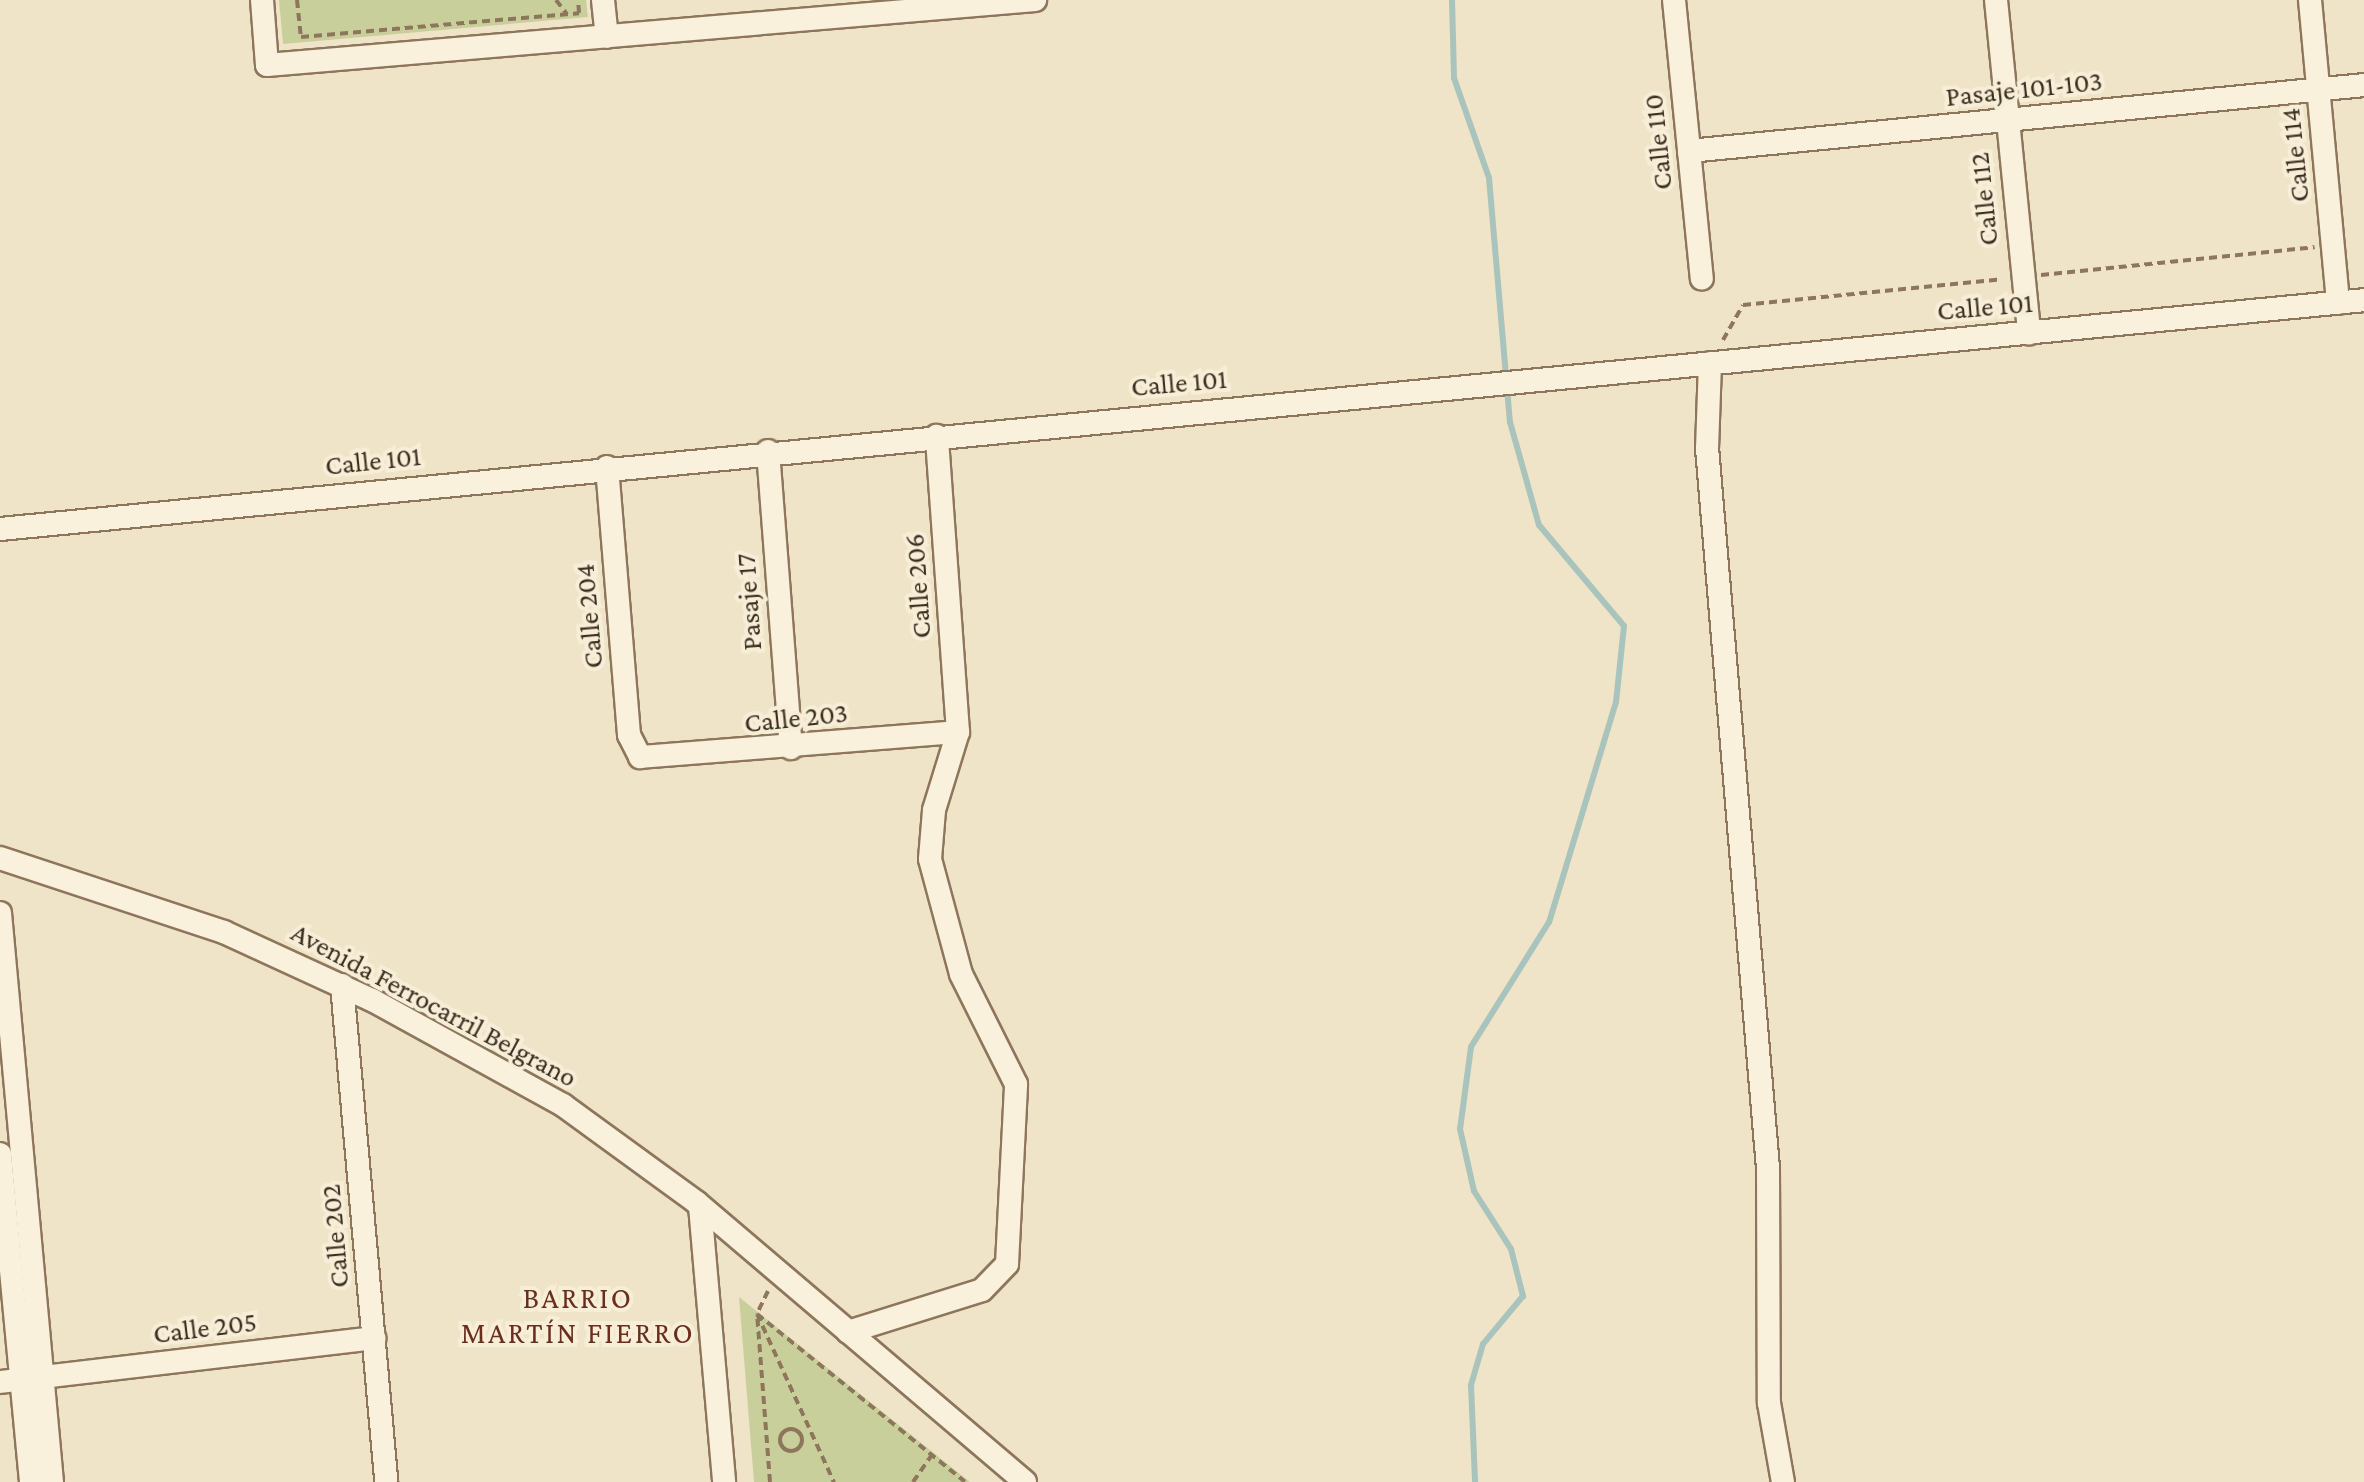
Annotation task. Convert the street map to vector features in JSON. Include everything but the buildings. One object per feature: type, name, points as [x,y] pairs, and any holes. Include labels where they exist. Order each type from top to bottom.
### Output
[{"type":"street","points":[[262,0],[268,65],[922,5],[1035,0]]},
{"type":"street","points":[[604,0],[607,36]]},
{"type":"street","name":"Calle 110","points":[[1674,0],[1702,279]]},
{"type":"street","name":"Calle 112","points":[[1996,0],[2029,332]]},
{"type":"street","name":"Calle 114","points":[[2310,0],[2338,303]]},
{"type":"street","name":"Pasaje 101-103","points":[[1689,151],[2364,85]]},
{"type":"street","name":"Calle 101","points":[[0,529],[606,467],[2364,300]]},
{"type":"street","points":[[1710,363],[1707,448],[1768,1168],[1769,1403],[1784,1482]]},
{"type":"street","name":"Calle 206","points":[[938,436],[958,732]]},
{"type":"street","name":"Pasaje 17","points":[[768,452],[791,748]]},
{"type":"street","name":"Calle 204","points":[[606,467],[630,735],[640,758]]},
{"type":"street","points":[[848,1332],[982,1290],[1007,1264],[1016,1084],[961,974],[930,859],[934,810],[958,732]]},
{"type":"street","name":"Calle 203","points":[[640,758],[958,732]]},
{"type":"street","name":"Avenida Ferrocarril Belgrano","points":[[0,858],[224,932],[342,985],[563,1105],[700,1206],[1025,1482]]},
{"type":"street","points":[[0,913],[21,1380],[52,1482]]},
{"type":"street","name":"Calle 202","points":[[342,985],[386,1482]]},
{"type":"street","points":[[0,1154],[31,1482]]},
{"type":"street","points":[[700,1206],[724,1482]]},
{"type":"street","name":"Calle 205","points":[[21,1380],[374,1338]]},
{"type":"path","points":[[297,0],[301,37],[579,13],[578,0]]},
{"type":"path","points":[[556,0],[568,14]]},
{"type":"path","points":[[770,1482],[757,1314],[778,1272]]},
{"type":"path","points":[[757,1314],[834,1482]]},
{"type":"path","points":[[757,1314],[965,1482]]},
{"type":"path","points":[[767,1446],[780,1443],[790,1430],[801,1437]]},
{"type":"path","points":[[780,1443],[794,1451],[801,1437],[810,1434]]},
{"type":"path","points":[[912,1482],[932,1455]]},
{"type":"green space","points":[[279,0],[586,0],[588,17],[283,44]]},
{"type":"green space","points":[[739,1297],[970,1482],[754,1482]]},
{"type":"waterway","points":[[1452,0],[1454,78],[1489,178],[1510,422],[1539,525],[1624,626],[1616,702],[1549,922],[1471,1047],[1460,1129],[1474,1191],[1511,1249],[1523,1296],[1483,1344],[1471,1385],[1475,1482]]},
{"type":"district","name":"BARRIO MARTÍN FIERRO","points":[[578,1315]]}]
